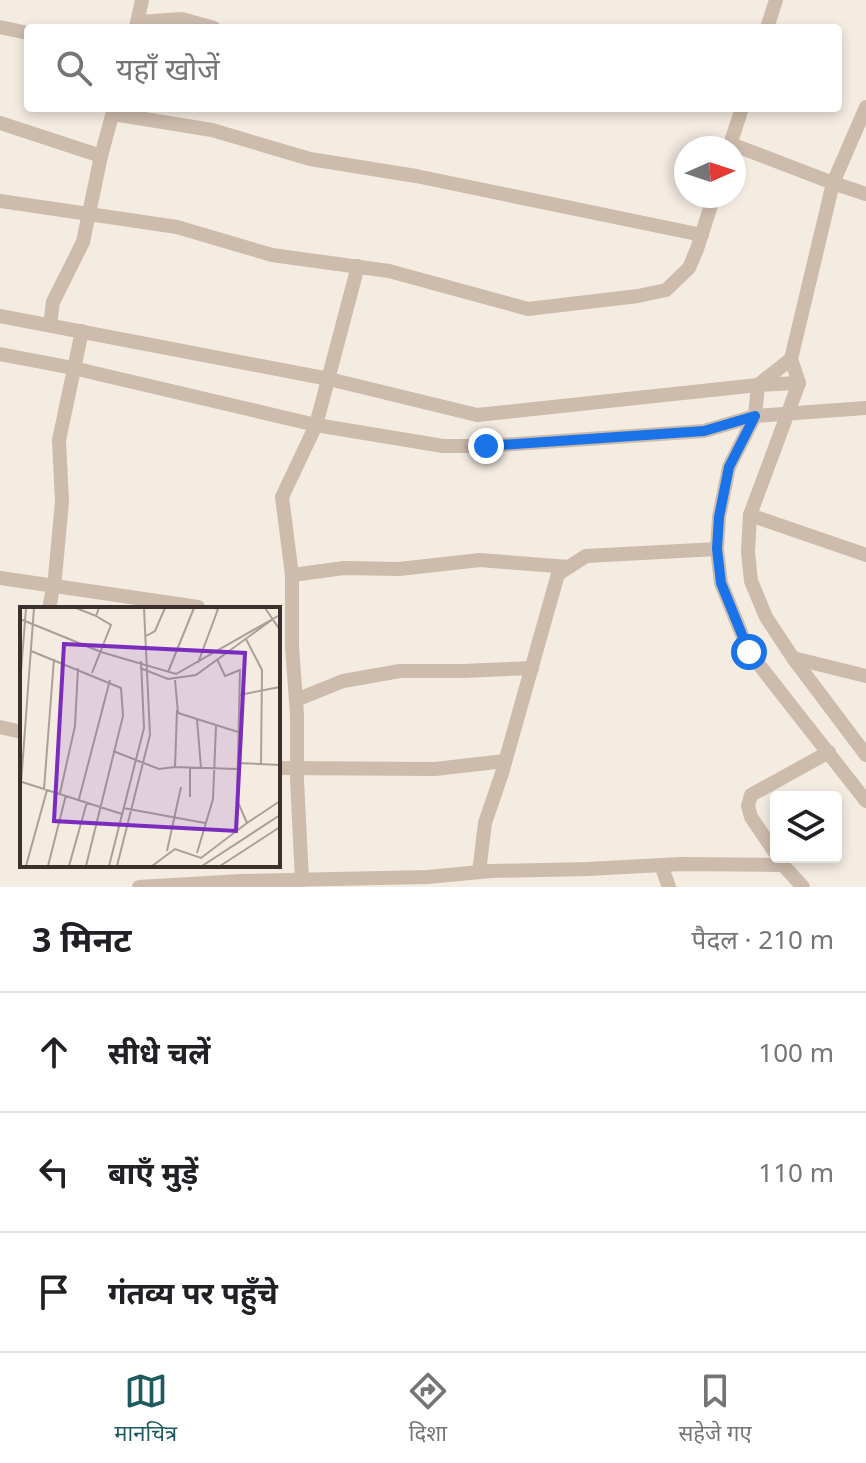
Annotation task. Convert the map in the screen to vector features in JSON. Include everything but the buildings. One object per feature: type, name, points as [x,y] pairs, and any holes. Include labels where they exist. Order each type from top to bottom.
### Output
[{"type":"street","points":[[137,24],[142,0]]},
{"type":"street","points":[[768,24],[776,0]]},
{"type":"street","points":[[144,24],[182,19],[200,24]]},
{"type":"street","points":[[0,27],[24,32]]},
{"type":"street","points":[[866,107],[833,183],[791,359],[799,383],[750,515],[748,552],[751,581],[766,617],[866,755]]},
{"type":"street","points":[[50,325],[53,302],[83,242],[113,112]]},
{"type":"street","points":[[118,112],[212,130],[310,159],[416,176],[702,235]]},
{"type":"street","points":[[733,136],[741,112]]},
{"type":"street","points":[[0,123],[101,156]]},
{"type":"street","points":[[746,152],[866,194]]},
{"type":"street","points":[[0,201],[177,227],[272,255],[389,271],[528,309],[666,290],[689,268],[710,208]]},
{"type":"street","points":[[302,880],[296,700],[285,647],[292,575],[282,497],[316,425],[358,266]]},
{"type":"street","points":[[0,316],[329,379],[477,415],[799,383]]},
{"type":"street","points":[[49,607],[62,502],[59,440],[82,331]]},
{"type":"street","points":[[0,354],[316,425],[443,446],[486,446],[704,431],[755,416],[866,408]]},
{"type":"street","points":[[791,359],[758,385],[755,416],[729,467],[719,517],[717,549],[721,583],[749,652],[866,801]]},
{"type":"street","points":[[750,515],[866,555]]},
{"type":"street","points":[[479,872],[485,823],[558,574],[586,556],[717,549]]},
{"type":"street","points":[[292,575],[344,568],[399,569],[480,560],[569,567]]},
{"type":"street","points":[[0,578],[198,607]]},
{"type":"street","points":[[793,658],[866,676]]},
{"type":"street","points":[[296,700],[343,681],[400,671],[532,668]]},
{"type":"street","points":[[0,727],[20,732]]},
{"type":"street","points":[[770,846],[751,817],[748,806],[751,795],[829,752]]},
{"type":"street","points":[[280,768],[435,769],[505,761]]},
{"type":"street","points":[[139,887],[226,881],[302,880],[329,883],[479,872],[770,859]]},
{"type":"street","points":[[782,863],[803,887]]},
{"type":"street","points":[[661,865],[669,887]]},
{"type":"route","points":[[486,446],[704,431],[755,416],[729,467],[719,517],[717,549],[721,583],[749,652]]}]
